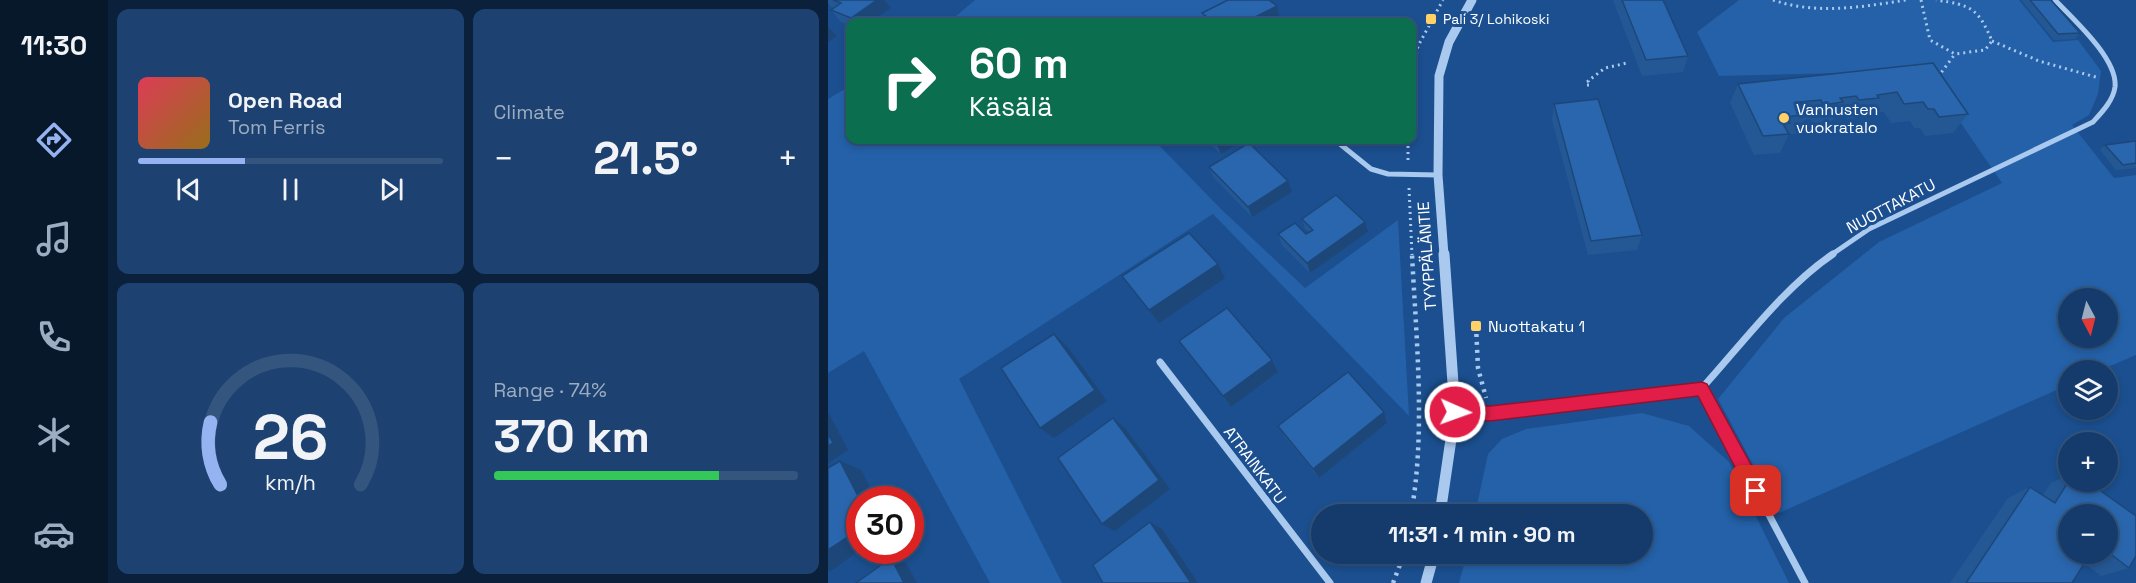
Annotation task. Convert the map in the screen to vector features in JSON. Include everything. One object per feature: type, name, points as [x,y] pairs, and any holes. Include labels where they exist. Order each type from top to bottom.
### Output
[{"type":"street","name":"TYYPPÄLÄNTIE","points":[[1441,504],[1455,412],[1438,175],[1439,76],[1449,42],[1472,0]]},
{"type":"street","points":[[2055,0],[2098,49],[2108,64],[2115,83]]},
{"type":"street","name":"NUOTTAKATU","points":[[1702,388],[1774,308],[1818,264],[1869,230],[2093,122],[2110,102],[2115,83]]},
{"type":"street","points":[[1340,144],[1371,169],[1388,174],[1438,175]]},
{"type":"street","name":"ATRAINKATU","points":[[1160,362],[1330,583]]},
{"type":"street","points":[[1455,412],[1490,414],[1702,388],[1805,583]]},
{"type":"street","points":[[1426,583],[1431,564]]},
{"type":"path","points":[[1416,57],[1418,46],[1443,0]]},
{"type":"path","points":[[1773,0],[1785,5],[1853,8],[1906,0]]},
{"type":"path","points":[[1921,0],[1930,40],[1955,54],[1985,50],[1992,40]]},
{"type":"path","points":[[1936,0],[1966,4],[1980,12],[1992,40],[2039,61],[2115,83]]},
{"type":"path","points":[[1936,80],[1955,54]]},
{"type":"path","points":[[1587,85],[1590,85],[1588,81],[1593,75],[1616,64],[1627,63]]},
{"type":"path","points":[[1408,144],[1418,376],[1416,486],[1413,504]]},
{"type":"path","points":[[1476,326],[1478,368],[1490,414]]},
{"type":"path","points":[[1393,583],[1400,564]]},
{"type":"shaded area","points":[[975,0],[1242,0],[1205,18],[954,18]]},
{"type":"shaded area","points":[[1739,0],[2019,0],[2053,42],[2078,40],[2101,71],[2098,94],[2089,115],[2072,125],[2114,178],[2136,175],[2136,355],[2118,363],[2118,360],[2058,360],[2058,389],[1779,513],[1718,399],[1784,318],[1879,242],[2002,183],[1925,71],[1719,76],[1697,32]]},
{"type":"shaded area","points":[[846,88],[846,144],[1158,144],[1221,209],[1305,288],[1398,220],[1409,416],[1213,214],[959,379],[1062,583],[990,583],[864,351],[828,373],[828,99]]},
{"type":"shaded area","points":[[1642,413],[1689,426],[1729,462],[1789,583],[1459,583],[1464,564],[1653,564],[1653,504],[1477,504],[1488,454],[1502,439],[1526,429]]},
{"type":"building","points":[[833,0],[877,0],[851,18],[831,10],[841,3]]},
{"type":"building","points":[[1228,0],[1269,0],[1277,6],[1253,18],[1208,18],[1202,13]]},
{"type":"building","points":[[1622,0],[1663,0],[1688,56],[1646,60]]},
{"type":"building","points":[[2030,0],[2051,0],[2080,33],[2058,34]]},
{"type":"building","points":[[1933,63],[1968,114],[1939,117],[1934,109],[1928,109],[1923,102],[1904,104],[1897,92],[1877,95],[1879,98],[1859,100],[1856,96],[1840,98],[1843,102],[1823,105],[1821,100],[1800,102],[1806,114],[1787,117],[1790,123],[1783,124],[1789,134],[1763,136],[1738,84]]},
{"type":"building","points":[[1598,99],[1642,235],[1591,241],[1554,104]]},
{"type":"building","points":[[2136,141],[2136,163],[2123,165],[2105,145]]},
{"type":"building","points":[[1250,144],[1288,181],[1248,207],[1209,167]]},
{"type":"building","points":[[1336,195],[1365,222],[1307,263],[1278,234],[1295,223],[1306,234],[1313,230],[1302,219]]},
{"type":"building","points":[[1189,233],[1218,264],[1149,310],[1122,276]]},
{"type":"building","points":[[1227,308],[1272,360],[1223,396],[1179,341]]},
{"type":"building","points":[[1054,334],[1095,390],[1040,428],[1001,368]]},
{"type":"building","points":[[1348,372],[1384,412],[1313,469],[1278,426]]},
{"type":"building","points":[[1113,418],[1159,480],[1102,524],[1058,458]]},
{"type":"building","points":[[828,434],[833,443],[828,446]]},
{"type":"building","points":[[840,461],[853,486],[846,486],[846,538],[828,550],[828,468]]},
{"type":"building","points":[[2030,487],[2055,503],[2062,492],[2102,492],[2136,516],[2136,556],[2129,568],[2118,560],[2118,504],[2058,504],[2058,564],[2084,564],[2072,583],[1966,583]]},
{"type":"building","points":[[1150,522],[1191,583],[1103,583],[1093,565]]},
{"type":"building","points":[[883,564],[894,564],[904,583],[856,583]]},
{"type":"place","name":"Pali 3/ Lohikoski","points":[[1431,19]]},
{"type":"place","name":"Vanhusten vuokratalo","points":[[1784,118]]},
{"type":"place","name":"Nuottakatu 1","points":[[1476,326]]},
{"type":"route","points":[[1455,412],[1490,414],[1702,388],[1756,491]]}]
